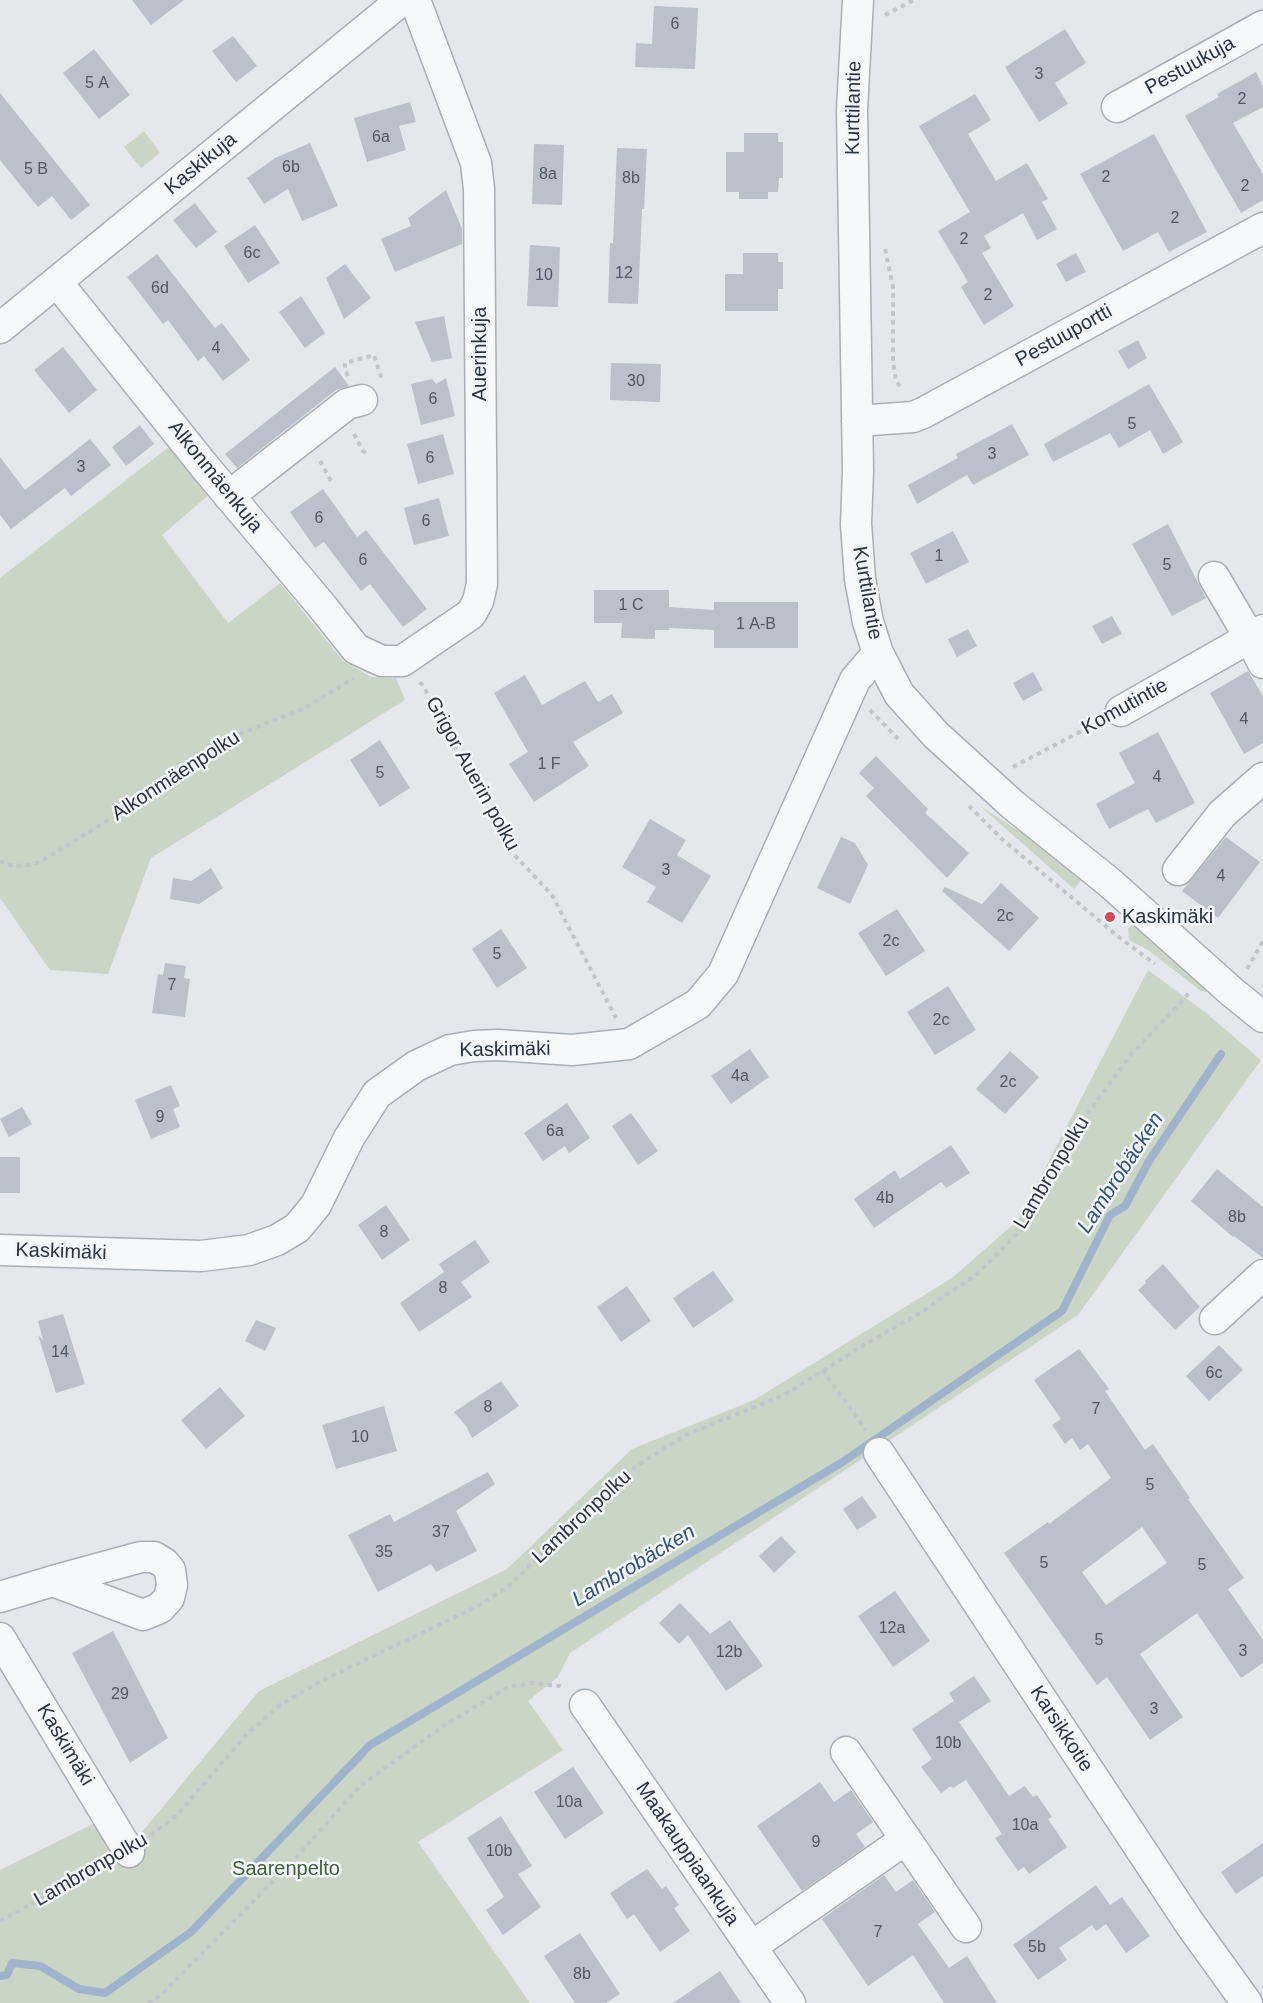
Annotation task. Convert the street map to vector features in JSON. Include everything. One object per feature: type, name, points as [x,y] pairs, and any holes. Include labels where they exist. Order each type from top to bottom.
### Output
[{"type":"street","name":"Kaskikuja","points":[[0,328],[402,0]]},
{"type":"street","name":"Auerinkuja","points":[[392,661],[471,614],[478,601],[482,584],[479,189],[476,163],[416,0]]},
{"type":"street","name":"Kurttilantie","points":[[858,0],[852,110],[858,471],[856,524],[860,579],[868,622],[878,653],[899,694],[936,735],[986,782],[1109,882],[1263,1017]]},
{"type":"street","name":"Pestuukuja","points":[[1118,106],[1263,26]]},
{"type":"street","name":"Pestuuportti","points":[[857,421],[908,417],[923,413],[1263,228]]},
{"type":"street","name":"Alkonmäenkuja","points":[[57,282],[229,496],[356,649],[392,661]]},
{"type":"street","points":[[229,496],[347,404],[372,391]]},
{"type":"street","points":[[1214,577],[1259,644]]},
{"type":"street","name":"Komutintie","points":[[1121,711],[1259,644]]},
{"type":"street","name":"Kaskimäki","points":[[0,1250],[201,1256],[249,1250],[277,1240],[297,1228],[316,1205],[349,1137],[370,1104],[388,1085],[416,1066],[450,1050],[474,1046],[498,1045],[572,1050],[629,1044],[698,1004],[723,974],[855,680],[878,653]]},
{"type":"street","points":[[1178,870],[1222,814],[1263,778]]},
{"type":"street","points":[[1215,1319],[1263,1275]]},
{"type":"street","name":"Karsikkotie","points":[[879,1453],[1190,1924],[1247,2003]]},
{"type":"street","points":[[0,1598],[53,1581]]},
{"type":"street","name":"Kaskimäki","points":[[0,1638],[129,1852]]},
{"type":"street","name":"Maakauppiaankuja","points":[[585,1705],[790,2003]]},
{"type":"street","points":[[846,1752],[966,1927]]},
{"type":"street","points":[[751,1947],[906,1839]]},
{"type":"path","points":[[359,359],[374,355],[372,391]]},
{"type":"path","points":[[358,441],[363,451],[368,454]]},
{"type":"path","name":"Alkonmäenpolku","points":[[0,861],[9,865],[24,866],[40,862],[148,795],[226,739],[303,709],[392,661]]},
{"type":"path","name":"Grigor Auerin polku","points":[[392,661],[425,688],[507,847],[552,895],[629,1044]]},
{"type":"path","name":"Komutintie","points":[[986,782],[1121,711]]},
{"type":"path","points":[[1237,966],[1248,968],[1263,941]]},
{"type":"path","name":"Lambronpolku","points":[[0,1922],[129,1852],[177,1815],[247,1734],[280,1705],[323,1680],[478,1606],[509,1586],[608,1487],[640,1463],[688,1434],[784,1395],[920,1313],[977,1274],[1027,1224],[1059,1161],[1089,1112],[1130,1056],[1192,991]]},
{"type":"path","points":[[822,1370],[863,1426]]},
{"type":"path","points":[[148,2003],[162,1994],[292,1862],[360,1786],[442,1727],[508,1687],[532,1683],[560,1686],[585,1705]]},
{"type":"green space","points":[[144,131],[160,153],[141,168],[124,147]]},
{"type":"green space","points":[[174,443],[210,494],[162,535],[228,623],[280,583],[343,661],[371,677],[396,678],[405,700],[151,858],[108,974],[50,970],[0,898],[0,578]]},
{"type":"green space","points":[[980,806],[1038,843],[1082,879],[1074,889]]},
{"type":"green space","points":[[1133,923],[1211,989],[1207,992],[1201,991],[1148,950],[1129,940],[1128,929]]},
{"type":"green space","name":"Saarenpelto","points":[[1148,970],[1206,1013],[1261,1060],[1078,1315],[570,1653],[558,1677],[528,1701],[563,1750],[418,1842],[530,2003],[0,2003],[0,1870],[101,1820],[137,1838],[259,1691],[507,1569],[632,1449],[754,1400],[952,1278],[1018,1220]]},
{"type":"building","points":[[132,0],[184,0],[151,25]]},
{"type":"building","points":[[654,6],[698,8],[695,69],[635,67],[636,43],[652,44]]},
{"type":"building","points":[[1065,29],[1086,63],[1055,83],[1068,104],[1039,122],[1005,67]]},
{"type":"building","points":[[233,36],[257,66],[236,82],[212,51]]},
{"type":"building","points":[[94,49],[130,95],[99,119],[63,73]]},
{"type":"building","points":[[1256,72],[1263,86],[1263,107],[1233,123],[1263,174],[1263,200],[1241,213],[1185,116],[1219,97],[1217,94]]},
{"type":"building","points":[[0,93],[90,205],[71,220],[52,196],[38,207],[0,160]]},
{"type":"building","points":[[975,94],[991,120],[968,134],[996,181],[1027,163],[1048,199],[1042,202],[1057,229],[1037,240],[1023,213],[984,236],[991,248],[982,253],[1014,306],[984,325],[961,287],[968,282],[938,231],[970,212],[919,126]]},
{"type":"building","points":[[410,102],[416,122],[399,126],[406,150],[367,162],[354,118]]},
{"type":"building","points":[[744,133],[778,133],[778,142],[783,142],[783,178],[779,178],[778,192],[768,192],[768,199],[739,199],[739,192],[726,192],[726,152],[744,152]]},
{"type":"building","points":[[1154,134],[1207,232],[1169,252],[1158,232],[1123,251],[1080,174]]},
{"type":"building","points":[[310,143],[338,206],[302,221],[288,189],[264,204],[247,178],[275,158]]},
{"type":"building","points":[[534,144],[564,145],[562,205],[532,204]]},
{"type":"building","points":[[617,148],[647,149],[638,304],[608,303]]},
{"type":"building","points":[[446,190],[462,229],[462,244],[395,272],[381,239],[411,226],[408,218]]},
{"type":"building","points":[[195,203],[217,232],[196,248],[173,220]]},
{"type":"building","points":[[255,225],[280,263],[248,283],[224,246]]},
{"type":"building","points":[[530,245],[560,247],[558,307],[527,306]]},
{"type":"building","points":[[743,253],[778,253],[778,262],[783,262],[783,289],[778,289],[778,311],[725,311],[725,274],[743,274]]},
{"type":"building","points":[[1076,253],[1086,272],[1066,282],[1056,264]]},
{"type":"building","points":[[157,254],[215,328],[222,323],[250,360],[223,381],[204,356],[198,361],[168,320],[163,324],[127,277]]},
{"type":"building","points":[[345,264],[371,298],[344,319],[326,278]]},
{"type":"building","points":[[301,296],[325,333],[305,348],[279,312]]},
{"type":"building","points":[[444,316],[452,358],[432,362],[415,322]]},
{"type":"building","points":[[1138,340],[1147,358],[1128,369],[1118,351]]},
{"type":"building","points":[[63,347],[97,390],[69,413],[34,370]]},
{"type":"building","points":[[611,363],[661,364],[660,402],[610,400]]},
{"type":"building","points":[[335,367],[349,386],[336,390],[237,468],[225,454]]},
{"type":"building","points":[[446,378],[455,416],[421,425],[411,384],[432,379],[436,384]]},
{"type":"building","points":[[1149,384],[1183,442],[1163,454],[1150,430],[1119,448],[1110,433],[1053,462],[1044,444]]},
{"type":"building","points":[[1012,424],[1029,455],[973,485],[967,475],[917,504],[908,485],[958,458],[956,454]]},
{"type":"building","points":[[140,425],[154,444],[126,466],[112,447]]},
{"type":"building","points":[[443,434],[454,474],[418,484],[407,444]]},
{"type":"building","points":[[90,439],[111,465],[71,496],[65,488],[11,529],[0,515],[0,457],[25,490]]},
{"type":"building","points":[[323,489],[357,537],[366,530],[427,609],[403,627],[370,584],[361,591],[324,542],[315,548],[290,512]]},
{"type":"building","points":[[439,498],[449,536],[414,545],[404,508]]},
{"type":"building","points":[[1168,524],[1206,598],[1172,616],[1132,544]]},
{"type":"building","points":[[953,531],[969,562],[926,584],[910,553]]},
{"type":"building","points":[[594,590],[669,590],[669,607],[714,610],[714,602],[798,602],[798,648],[714,648],[714,630],[669,628],[669,630],[655,630],[655,639],[621,638],[622,623],[594,623]]},
{"type":"building","points":[[1112,616],[1122,634],[1102,644],[1092,626]]},
{"type":"building","points":[[968,629],[977,646],[957,657],[948,639]]},
{"type":"building","points":[[1248,671],[1263,696],[1263,743],[1244,754],[1210,693]]},
{"type":"building","points":[[1033,672],[1043,690],[1023,701],[1013,683]]},
{"type":"building","points":[[525,675],[542,705],[585,681],[598,702],[612,694],[623,713],[573,742],[589,766],[534,802],[509,764],[528,752],[494,693]]},
{"type":"building","points":[[1158,732],[1195,803],[1156,823],[1148,809],[1109,829],[1096,804],[1135,783],[1119,753]]},
{"type":"building","points":[[380,740],[410,788],[380,807],[350,760]]},
{"type":"building","points":[[876,756],[928,809],[925,813],[969,853],[947,878],[866,796],[874,788],[859,773]]},
{"type":"building","points":[[650,819],[686,840],[677,855],[711,876],[682,923],[647,902],[656,887],[622,867]]},
{"type":"building","points":[[841,837],[855,843],[868,865],[850,904],[817,888]]},
{"type":"building","points":[[1226,837],[1260,862],[1218,918],[1182,891]]},
{"type":"building","points":[[211,868],[223,888],[199,904],[170,899],[173,878],[191,881]]},
{"type":"building","points":[[1001,883],[1039,918],[1009,951],[942,891],[945,887],[982,904]]},
{"type":"building","points":[[897,909],[925,951],[886,976],[858,933]]},
{"type":"building","points":[[501,929],[527,968],[497,988],[472,949]]},
{"type":"building","points":[[165,963],[186,966],[184,978],[190,979],[185,1017],[152,1013],[158,974],[163,975]]},
{"type":"building","points":[[948,986],[976,1030],[935,1055],[907,1012]]},
{"type":"building","points":[[750,1049],[769,1077],[731,1104],[711,1076]]},
{"type":"building","points":[[1010,1051],[1039,1077],[1005,1114],[976,1089]]},
{"type":"building","points":[[171,1085],[180,1106],[173,1109],[180,1127],[151,1139],[135,1100]]},
{"type":"building","points":[[567,1103],[590,1138],[569,1153],[565,1146],[543,1161],[524,1133]]},
{"type":"building","points":[[22,1107],[32,1124],[9,1137],[0,1119]]},
{"type":"building","points":[[631,1113],[658,1151],[638,1165],[612,1126]]},
{"type":"building","points":[[951,1145],[970,1173],[946,1188],[941,1182],[874,1228],[854,1199],[895,1170],[900,1179]]},
{"type":"building","points":[[0,1157],[20,1157],[20,1193],[0,1193]]},
{"type":"building","points":[[1217,1169],[1263,1207],[1263,1258],[1233,1237],[1191,1201]]},
{"type":"building","points":[[386,1205],[410,1240],[382,1260],[358,1225]]},
{"type":"building","points":[[475,1240],[490,1262],[461,1282],[472,1297],[419,1332],[400,1303],[444,1272],[439,1264]]},
{"type":"building","points":[[1163,1264],[1200,1307],[1175,1330],[1138,1290]]},
{"type":"building","points":[[713,1271],[734,1300],[693,1328],[673,1298]]},
{"type":"building","points":[[627,1286],[651,1321],[621,1342],[597,1307]]},
{"type":"building","points":[[63,1314],[85,1384],[56,1393],[38,1335],[43,1340],[38,1321]]},
{"type":"building","points":[[256,1320],[276,1328],[265,1351],[245,1341]]},
{"type":"building","points":[[1219,1345],[1243,1370],[1209,1401],[1186,1376]]},
{"type":"building","points":[[1079,1349],[1109,1389],[1105,1391],[1145,1450],[1153,1444],[1190,1498],[1188,1499],[1244,1578],[1228,1589],[1263,1640],[1263,1663],[1241,1678],[1197,1613],[1140,1654],[1183,1717],[1150,1740],[1107,1677],[1097,1685],[1004,1553],[1048,1522],[1049,1524],[1111,1478],[1088,1444],[1080,1450],[1072,1438],[1065,1444],[1052,1425],[1061,1419],[1034,1380]],"holes":[[[1142,1527],[1167,1563],[1106,1605],[1082,1572]]]},
{"type":"building","points":[[501,1381],[519,1406],[472,1438],[466,1426],[454,1412]]},
{"type":"building","points":[[220,1387],[245,1416],[206,1449],[181,1420]]},
{"type":"building","points":[[384,1406],[397,1451],[336,1469],[322,1425]]},
{"type":"building","points":[[488,1472],[495,1484],[456,1511],[477,1551],[436,1572],[431,1564],[378,1592],[348,1535],[390,1514],[394,1522]]},
{"type":"building","points":[[862,1496],[877,1517],[857,1530],[843,1509]]},
{"type":"building","points":[[781,1536],[796,1552],[774,1573],[759,1556]]},
{"type":"building","points":[[895,1591],[930,1641],[893,1667],[858,1616]]},
{"type":"building","points":[[680,1603],[710,1634],[730,1620],[763,1666],[726,1691],[688,1635],[679,1644],[659,1623]]},
{"type":"building","points":[[113,1631],[168,1738],[130,1763],[72,1653]]},
{"type":"building","points":[[974,1676],[991,1701],[959,1722],[1009,1796],[1025,1786],[1033,1797],[1037,1795],[1052,1817],[1048,1819],[1067,1847],[1029,1874],[1024,1867],[1018,1871],[995,1838],[1002,1834],[966,1780],[941,1793],[921,1767],[932,1759],[912,1729],[954,1701],[949,1693]]},
{"type":"building","points":[[573,1767],[604,1813],[565,1839],[534,1792]]},
{"type":"building","points":[[820,1782],[834,1802],[851,1790],[873,1822],[856,1834],[865,1847],[802,1891],[757,1826]]},
{"type":"building","points":[[501,1816],[532,1866],[518,1874],[541,1907],[503,1935],[486,1910],[504,1897],[467,1838]]},
{"type":"building","points":[[1263,1843],[1263,1876],[1236,1894],[1221,1872]]},
{"type":"building","points":[[647,1869],[662,1889],[666,1886],[679,1905],[674,1908],[690,1931],[660,1952],[634,1914],[627,1919],[610,1893]]},
{"type":"building","points":[[884,1875],[896,1892],[913,1880],[935,1912],[918,1924],[949,1968],[967,1956],[997,2003],[944,2003],[913,1955],[868,1986],[822,1919]]},
{"type":"building","points":[[1096,1885],[1110,1905],[1122,1897],[1150,1936],[1126,1953],[1106,1924],[1096,1931],[1092,1925],[1059,1948],[1067,1960],[1038,1980],[1013,1945]]},
{"type":"building","points":[[580,1933],[620,1994],[606,2003],[575,2003],[544,1956]]},
{"type":"building","points":[[720,1971],[741,2003],[673,2003]]},
{"type":"waterway","name":"Lambrobäcken","points":[[0,1976],[7,1975],[12,1963],[40,1966],[79,1989],[105,1993],[191,1932],[370,1745],[841,1463],[1062,1311],[1110,1215],[1125,1206],[1149,1161],[1221,1054]]},
{"type":"place","name":"Kaskimäki","points":[[1110,917]]}]
